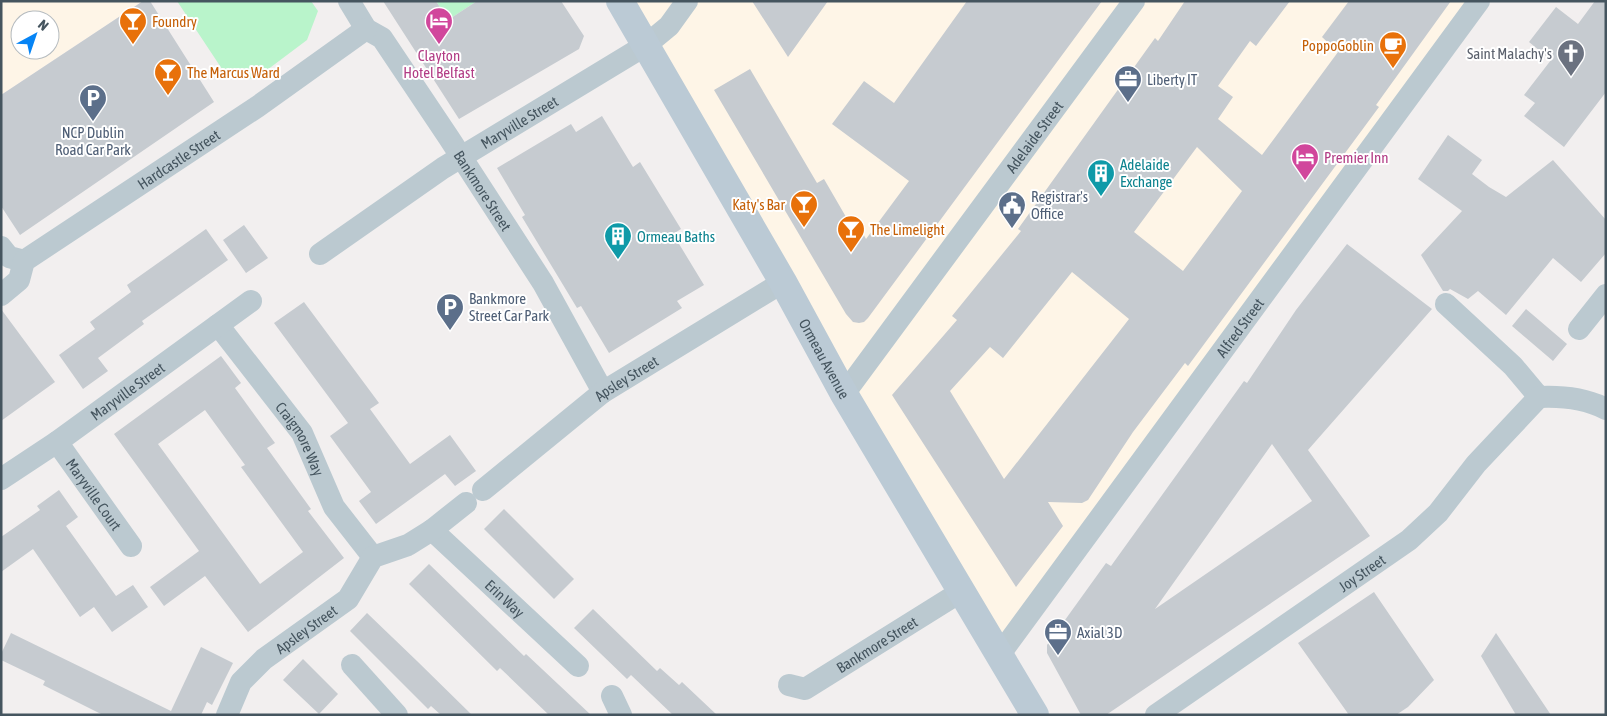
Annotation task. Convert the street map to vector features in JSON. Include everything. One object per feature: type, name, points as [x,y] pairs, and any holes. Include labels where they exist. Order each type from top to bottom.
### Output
[{"type":"street","name":"Bankmore Street","points":[[349,1],[366,29],[382,38],[462,157],[543,283],[603,392]]},
{"type":"street","name":"Ormeau Avenue","points":[[620,1],[783,282],[844,394],[1035,715]]},
{"type":"street","name":"Maryville Street","points":[[320,254],[443,168],[646,45],[668,26],[687,1]]},
{"type":"street","name":"Adelaide Street","points":[[844,394],[1134,1]]},
{"type":"street","name":"Alfred Street","points":[[1000,654],[1479,1]]},
{"type":"street","name":"Hardcastle Street","points":[[24,261],[257,107],[366,29]]},
{"type":"street","points":[[1,248],[10,257],[24,261],[20,280],[1,295]]},
{"type":"street","name":"Apsley Street","points":[[227,715],[241,682],[264,659],[348,600],[373,557],[408,545],[432,530],[603,392],[783,282]]},
{"type":"street","points":[[1579,329],[1606,295]]},
{"type":"street","name":"Maryville Street","points":[[1,479],[57,442],[251,301]]},
{"type":"street","points":[[1446,304],[1513,366],[1539,397],[1558,396],[1594,403],[1606,409]]},
{"type":"street","name":"Craigmore Way","points":[[218,325],[302,433],[334,507],[373,557]]},
{"type":"street","name":"Joy Street","points":[[1156,715],[1409,540],[1438,513],[1476,464],[1539,397]]},
{"type":"street","name":"Maryville Court","points":[[57,442],[131,546]]},
{"type":"street","name":"Erin Way","points":[[432,530],[578,666]]},
{"type":"street","name":"Bankmore Street","points":[[789,685],[805,689],[962,591]]},
{"type":"street","points":[[352,665],[397,715]]},
{"type":"shaded area","points":[[1,1],[143,1],[60,56],[60,10],[10,10],[10,60],[54,60],[1,95]]},
{"type":"shaded area","points":[[620,1],[1479,1],[1001,647]]},
{"type":"green space","points":[[177,1],[311,1],[318,11],[307,40],[255,79],[237,77],[222,69]]},
{"type":"green space","points":[[436,1],[477,1],[448,20]]},
{"type":"building","name":"NCP Dublin Road Car Park","points":[[143,1],[150,1],[214,102],[20,235],[1,206],[1,95],[54,60],[60,60],[60,56]]},
{"type":"building","points":[[383,1],[436,1],[448,20],[477,1],[561,1],[584,36],[579,49],[459,119]]},
{"type":"building","points":[[752,1],[828,1],[788,57]]},
{"type":"building","points":[[967,1],[1102,1],[868,318],[864,322],[853,322],[846,314],[714,90],[750,69],[817,183],[824,179],[853,229],[859,226],[866,239],[909,181],[832,124],[864,81],[894,103]]},
{"type":"building","points":[[1185,1],[1290,1],[1256,46],[1250,41],[1218,86],[1233,97],[1218,119],[1262,155],[1338,52],[1322,37],[1349,1],[1451,1],[1376,105],[1379,107],[1188,366],[1185,363],[1133,432],[1088,500],[1082,503],[1048,502],[1063,526],[1016,587],[892,395],[957,320],[952,316],[1021,231],[1018,229],[1155,38],[1158,41]],"holes":[[[1197,147],[1242,191],[1183,271],[1134,232]],[[1072,272],[1129,319],[1004,479],[950,391],[990,347],[1003,358]]]},
{"type":"building","name":"Saint Malachy's","points":[[1595,1],[1606,1],[1606,92],[1564,147],[1524,116],[1535,103],[1524,95],[1551,60],[1529,42],[1556,7],[1578,24]]},
{"type":"building","name":"Ormeau Baths","points":[[602,116],[633,167],[640,162],[681,229],[673,234],[704,285],[677,301],[682,308],[609,353],[581,306],[577,308],[522,217],[525,215],[497,168],[571,124],[576,132]]},
{"type":"building","points":[[1448,135],[1482,160],[1472,174],[1506,197],[1553,160],[1606,220],[1606,253],[1581,282],[1553,258],[1506,315],[1478,291],[1468,299],[1450,289],[1443,291],[1421,255],[1462,211],[1418,179]]},
{"type":"building","points":[[244,225],[268,258],[246,273],[223,240]]},
{"type":"building","points":[[206,229],[228,260],[142,321],[144,324],[98,358],[108,371],[83,389],[59,355],[95,329],[90,322],[131,292],[127,285]]},
{"type":"building","points":[[1347,244],[1432,309],[1308,450],[1370,536],[1106,715],[1081,715],[1047,653],[1047,645],[1106,563],[1111,566],[1244,381],[1247,383],[1296,310]],"holes":[[[1272,444],[1312,501],[1155,609]]]},
{"type":"building","points":[[304,302],[379,403],[370,409],[410,464],[450,435],[476,471],[455,486],[445,474],[376,524],[359,501],[371,492],[330,436],[348,423],[274,323]]},
{"type":"building","points":[[1,309],[55,382],[1,421]]},
{"type":"building","points":[[1526,309],[1567,344],[1553,361],[1512,326]]},
{"type":"building","points":[[221,356],[241,383],[235,388],[275,443],[267,448],[311,509],[308,511],[344,558],[248,632],[205,576],[164,606],[150,587],[199,551],[114,434]],"holes":[[[205,410],[245,465],[241,467],[303,552],[260,584],[158,444]]]},
{"type":"building","points":[[59,490],[78,517],[66,526],[116,596],[133,585],[148,607],[112,632],[94,607],[80,617],[33,549],[1,572],[1,537],[40,510],[37,506]]},
{"type":"building","points":[[504,509],[574,579],[554,599],[484,529]]},
{"type":"building","points":[[429,564],[524,656],[526,654],[591,715],[549,715],[500,668],[497,671],[409,584]]},
{"type":"building","points":[[1374,592],[1434,680],[1408,707],[1396,715],[1349,715],[1298,643]]},
{"type":"building","points":[[593,609],[657,671],[660,668],[679,685],[682,682],[717,715],[673,715],[631,675],[627,679],[574,628]]},
{"type":"building","points":[[367,613],[472,715],[441,715],[431,706],[428,709],[350,631]]},
{"type":"building","points":[[11,633],[171,711],[201,647],[233,663],[212,705],[207,702],[201,715],[103,715],[43,685],[45,681],[1,660],[1,654]]},
{"type":"building","points":[[1496,633],[1551,715],[1516,715],[1481,656]]},
{"type":"building","points":[[303,659],[338,694],[319,714],[283,680]]},
{"type":"place","name":"Foundry","points":[[133,45]]},
{"type":"place","name":"Clayton Hotel Belfast","points":[[439,45]]},
{"type":"place","name":"PoppoGoblin","points":[[1393,69]]},
{"type":"place","name":"Saint Malachy's","points":[[1571,77]]},
{"type":"place","name":"The Marcus Ward","points":[[168,96]]},
{"type":"place","name":"Liberty IT","points":[[1128,103]]},
{"type":"place","name":"NCP Dublin Road Car Park","points":[[93,122]]},
{"type":"place","name":"Premier Inn","points":[[1305,181]]},
{"type":"place","name":"Adelaide Exchange","points":[[1101,197]]},
{"type":"place","name":"Katy's Bar","points":[[804,228]]},
{"type":"place","name":"Registrar's Office","points":[[1012,229]]},
{"type":"place","name":"The Limelight","points":[[851,253]]},
{"type":"place","name":"Ormeau Baths","points":[[618,260]]},
{"type":"place","name":"Bankmore Street Car Park","points":[[450,331]]},
{"type":"place","name":"Axial 3D","points":[[1058,656]]}]
